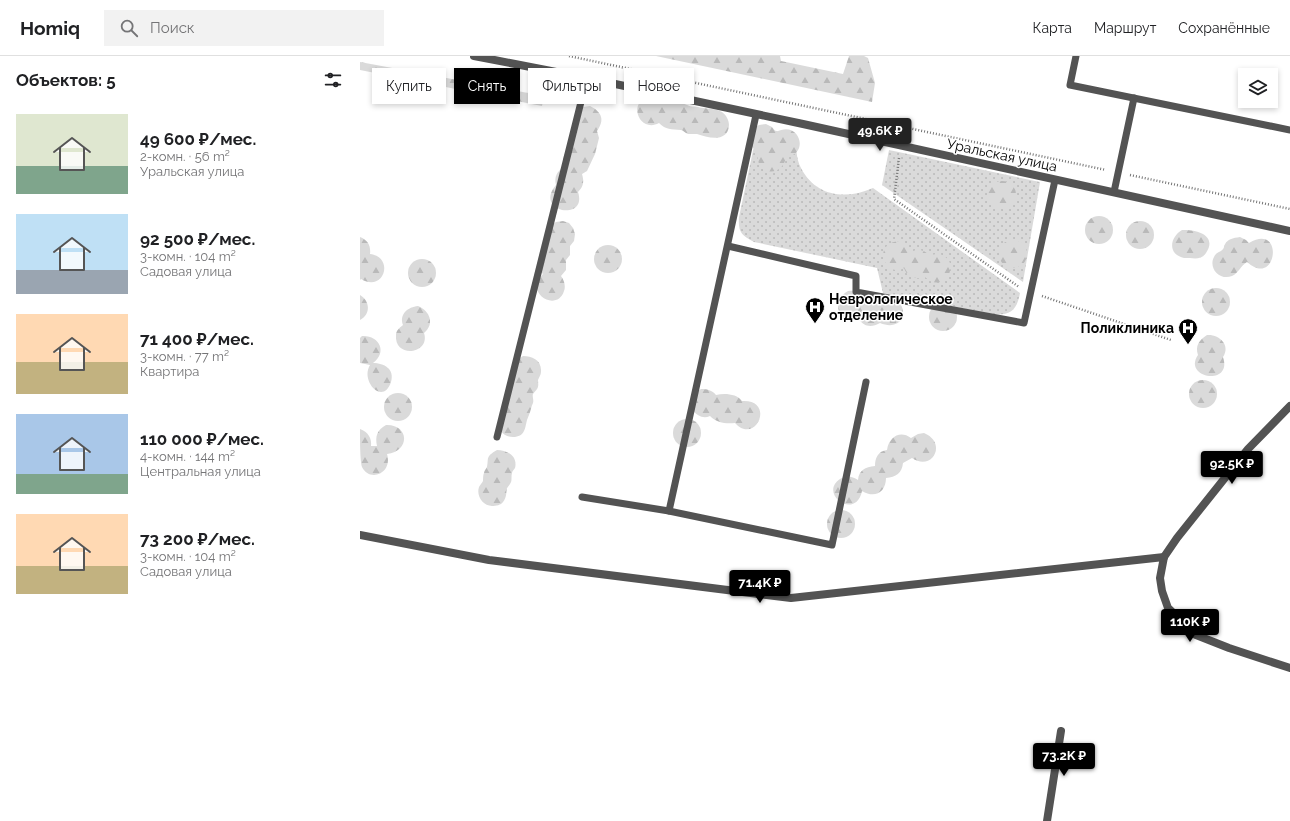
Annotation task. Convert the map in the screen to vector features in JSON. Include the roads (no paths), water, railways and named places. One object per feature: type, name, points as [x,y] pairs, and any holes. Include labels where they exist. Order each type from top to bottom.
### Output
[{"type":"street","name":"Уральская улица","points":[[474,56],[536,68]]},
{"type":"street","name":"Уральская улица","points":[[616,84],[1290,231]]},
{"type":"street","points":[[1290,406],[1248,449],[1177,538],[1164,557],[1160,578],[1162,592],[1168,608],[1196,635],[1229,648],[1290,668]]},
{"type":"street","points":[[360,535],[489,560],[791,598],[1164,557]]},
{"type":"street","points":[[1047,821],[1061,731]]},
{"type":"lane","points":[[1076,56],[1070,85],[1290,130]]},
{"type":"lane","points":[[1114,192],[1134,98]]},
{"type":"lane","points":[[497,437],[581,104]]},
{"type":"lane","points":[[669,511],[756,115]]},
{"type":"lane","points":[[728,246],[856,276],[856,292],[1024,323],[1055,180]]},
{"type":"lane","points":[[582,497],[669,511],[832,545],[866,382]]},
{"type":"place","name":"Неврологическое отделение","points":[[815,324]]},
{"type":"place","name":"Поликлиника","points":[[1188,345]]}]
